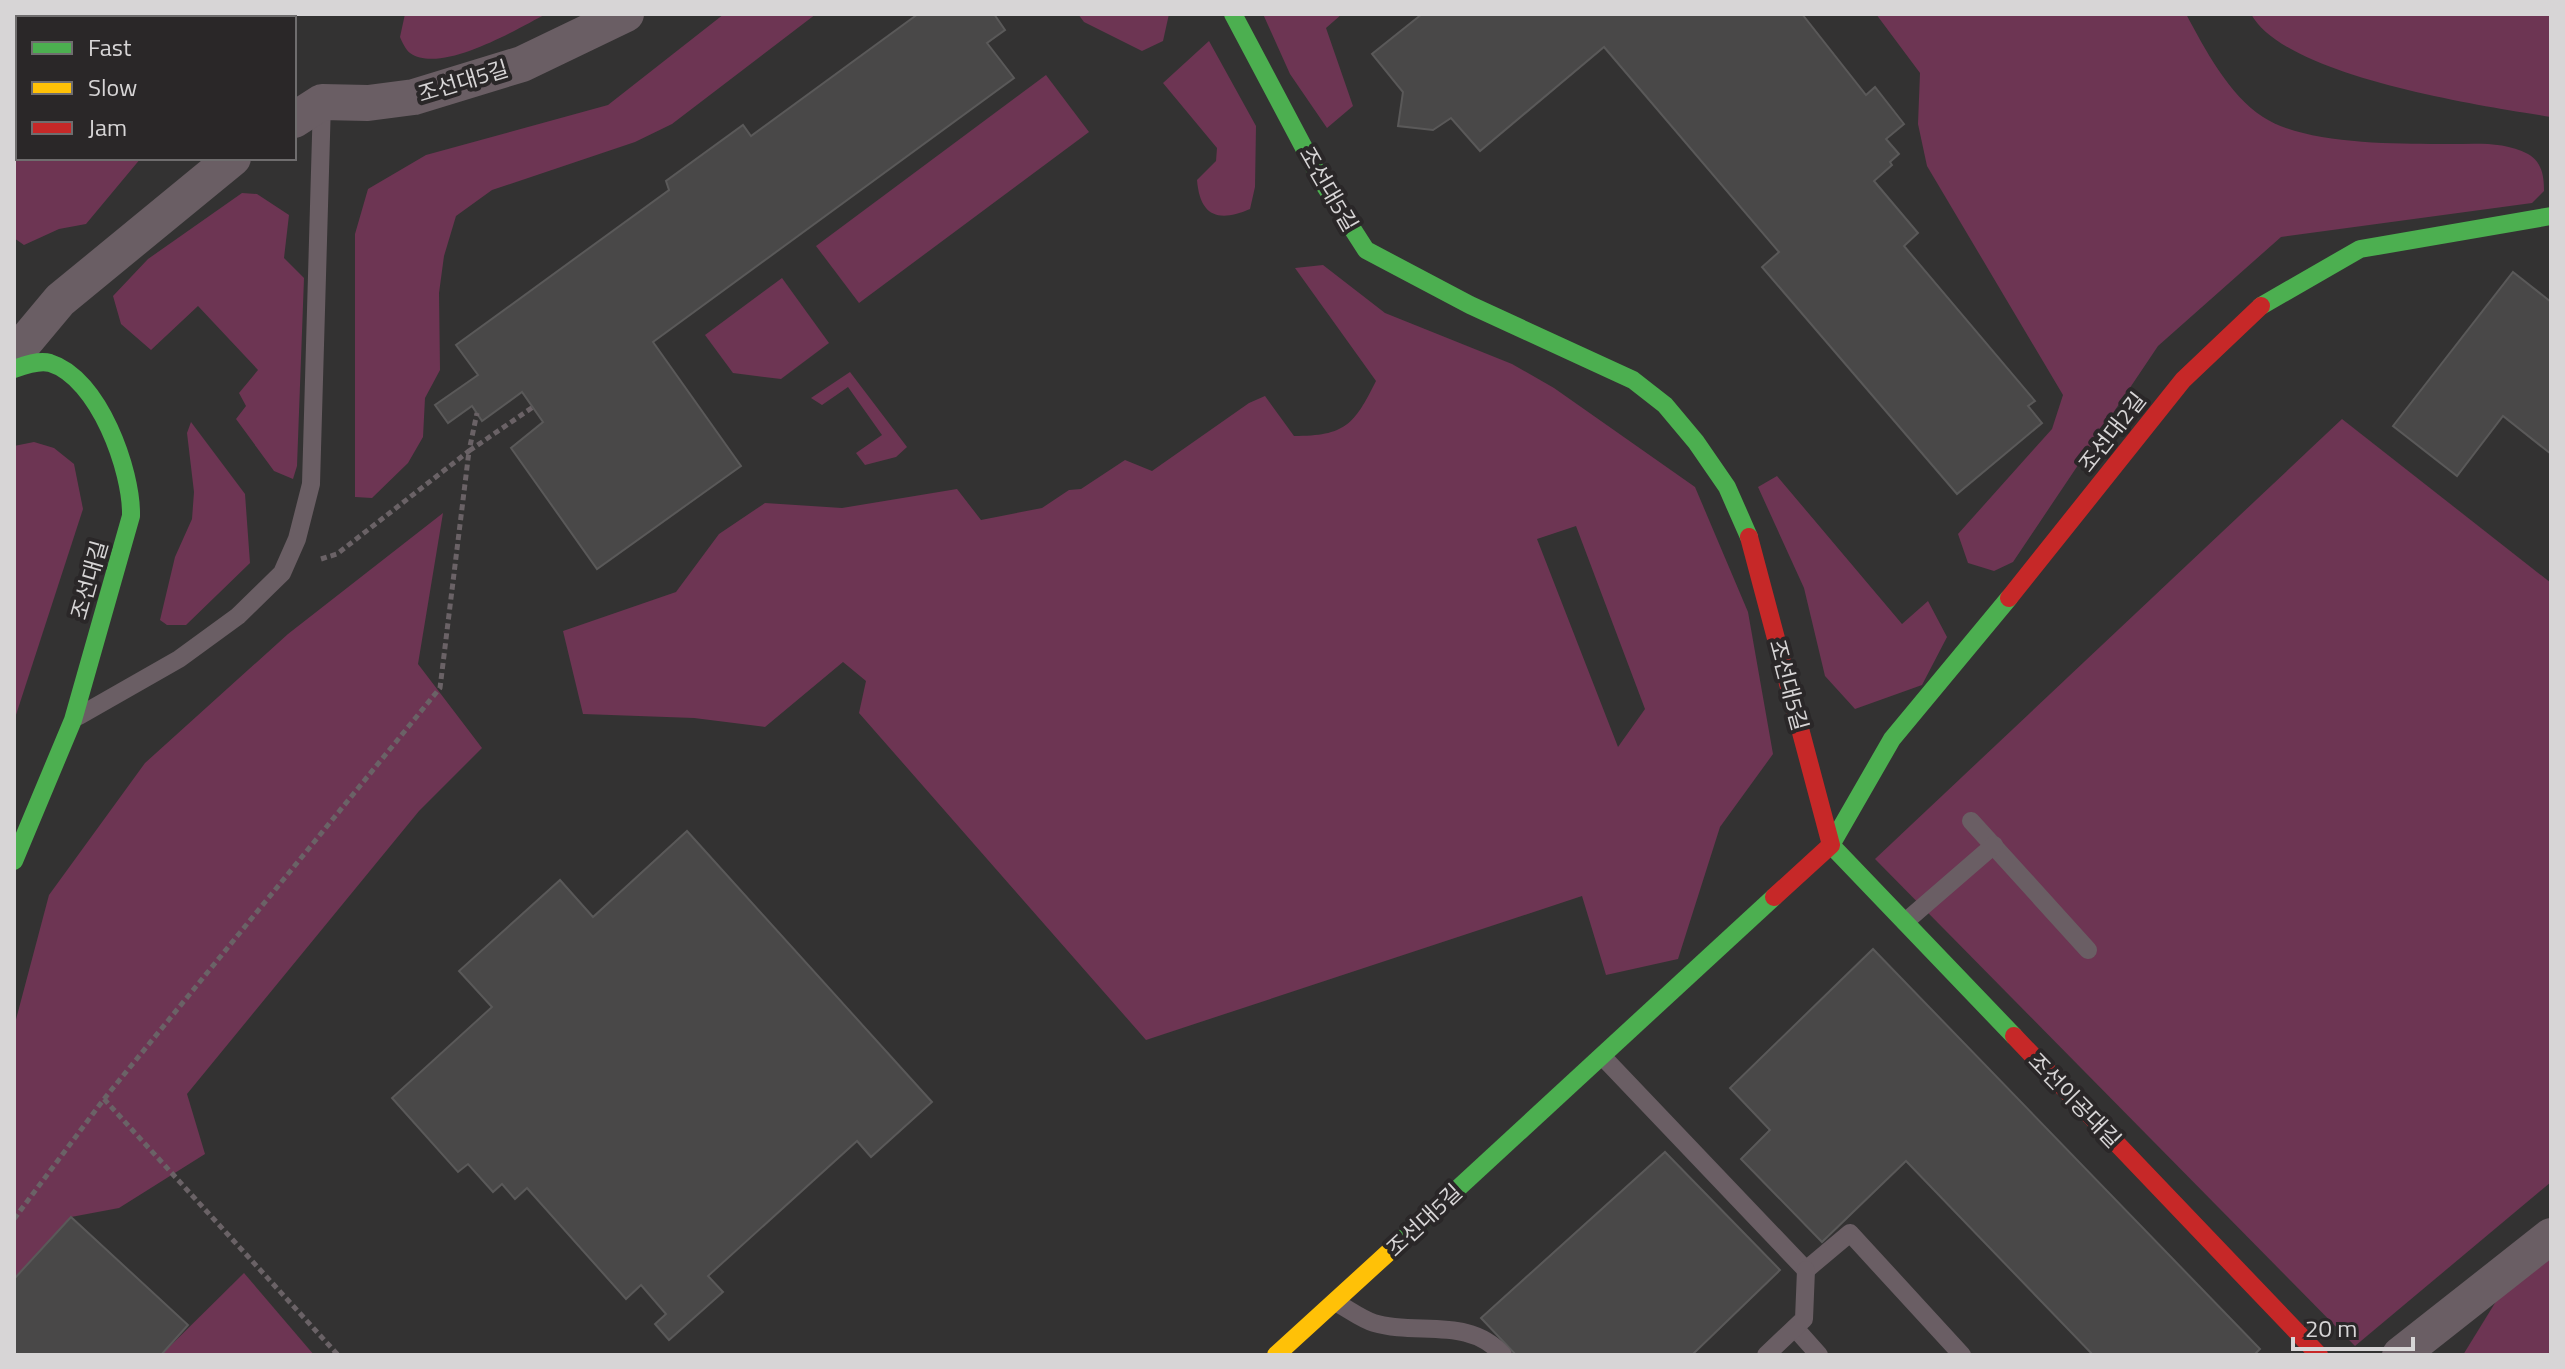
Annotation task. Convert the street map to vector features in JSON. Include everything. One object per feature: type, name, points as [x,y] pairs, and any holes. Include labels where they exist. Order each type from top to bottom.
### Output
[{"type":"street","name":"조선대5길","points":[[308,111],[414,97],[522,64],[626,14]]},
{"type":"street","name":"조선대5길","points":[[1233,14],[1321,180],[1366,250],[1470,305],[1633,380],[1665,405],[1696,442],[1727,487],[1751,542],[1831,845],[1276,1355]]},
{"type":"street","points":[[14,355],[60,300],[231,160]]},
{"type":"street","name":"조선대2길","points":[[1831,845],[1892,739],[2087,504],[2183,380],[2263,304],[2360,249],[2551,216]]},
{"type":"street","name":"조선대길","points":[[14,369],[50,362],[63,369],[90,398],[113,433],[130,486],[131,516],[73,720],[14,861]]},
{"type":"street","name":"조선이공대길","points":[[1831,845],[2319,1355]]},
{"type":"street","points":[[2400,1355],[2551,1236]]},
{"type":"lane","points":[[73,720],[179,659],[238,616],[282,573],[297,539],[311,484],[308,111]]},
{"type":"lane","points":[[1971,821],[2088,950]]},
{"type":"lane","points":[[1905,923],[1994,845]]},
{"type":"lane","points":[[1602,1056],[1806,1270],[1804,1319],[1766,1355]]},
{"type":"lane","points":[[1806,1270],[1850,1233],[1962,1355]]},
{"type":"lane","points":[[1335,1302],[1374,1323],[1454,1329],[1494,1345],[1503,1355]]},
{"type":"lane","points":[[1795,1328],[1819,1355]]},
{"type":"path","points":[[282,573],[337,554],[469,451],[533,407]]},
{"type":"path","points":[[14,1219],[104,1099],[440,688],[469,451],[477,413]]},
{"type":"path","points":[[104,1099],[338,1355]]},
{"type":"shaded area","points":[[14,14],[254,14],[16,16],[16,160],[139,160],[86,224],[59,229],[24,245],[14,238]]},
{"type":"shaded area","points":[[405,14],[546,14],[479,47],[440,58],[424,58],[410,53],[400,37]]},
{"type":"shaded area","points":[[724,14],[816,14],[672,124],[635,142],[492,190],[456,216],[444,256],[439,293],[440,370],[425,398],[423,437],[408,463],[372,498],[355,497],[355,234],[368,189],[426,155],[608,105]]},
{"type":"shaded area","points":[[1078,14],[1169,14],[1163,41],[1142,51],[1084,22]]},
{"type":"shaded area","points":[[1263,14],[1342,14],[1326,28],[1353,106],[1327,128],[1290,74]]},
{"type":"shaded area","points":[[1876,14],[2186,14],[2228,84],[2250,107],[2281,126],[2353,141],[2509,147],[2528,154],[2536,161],[2543,175],[2544,191],[2532,203],[2281,237],[2158,346],[2013,562],[1994,571],[1968,563],[1958,534],[2052,429],[2063,395],[1927,166],[1918,124],[1920,73]]},
{"type":"shaded area","points":[[2251,14],[2551,14],[2551,117],[2435,96],[2343,71],[2303,55],[2271,36]]},
{"type":"shaded area","points":[[1209,41],[1256,126],[1255,187],[1250,209],[1229,215],[1207,209],[1199,192],[1197,180],[1216,161],[1217,148],[1163,83]]},
{"type":"shaded area","points":[[1046,75],[1089,132],[859,303],[816,246]]},
{"type":"shaded area","points":[[242,193],[257,194],[289,215],[284,258],[304,278],[297,466],[293,479],[274,471],[236,419],[246,406],[239,393],[258,370],[198,306],[151,350],[121,324],[113,296],[148,259]]},
{"type":"shaded area","points":[[1323,265],[1385,313],[1512,364],[1554,388],[1695,487],[1748,612],[1773,754],[1720,827],[1678,959],[1606,975],[1582,896],[1146,1040],[859,713],[866,681],[843,662],[765,727],[694,718],[583,714],[563,631],[676,592],[719,534],[765,503],[842,508],[957,489],[981,520],[1042,508],[1069,490],[1081,489],[1125,460],[1152,471],[1249,403],[1265,396],[1294,436],[1325,434],[1346,425],[1361,408],[1376,381],[1295,268]],"holes":[[[1576,526],[1645,709],[1618,747],[1537,539]]]},
{"type":"shaded area","points":[[782,278],[829,343],[781,379],[733,373],[705,335]]},
{"type":"shaded area","points":[[850,372],[907,447],[896,457],[865,465],[856,453],[882,435],[848,387],[822,405],[811,398]]},
{"type":"shaded area","points":[[2342,419],[2551,583],[2551,1182],[2355,1346],[1875,859]]},
{"type":"shaded area","points":[[191,422],[245,494],[250,563],[186,625],[167,625],[160,620],[175,557],[192,519],[194,492],[187,433]]},
{"type":"shaded area","points":[[34,442],[54,448],[74,464],[83,509],[14,721],[14,446]]},
{"type":"shaded area","points":[[1777,476],[1902,624],[1928,601],[1947,637],[1922,685],[1855,709],[1825,676],[1804,588],[1758,487]]},
{"type":"shaded area","points":[[443,513],[418,664],[482,748],[419,811],[187,1094],[205,1154],[119,1208],[71,1217],[14,1279],[14,1027],[49,895],[145,763],[288,634]]},
{"type":"shaded area","points":[[2551,1254],[2551,1355],[2463,1355],[2503,1290]]},
{"type":"shaded area","points":[[244,1273],[314,1355],[161,1355]]},
{"type":"building","points":[[918,14],[994,14],[1005,30],[987,43],[1014,78],[653,342],[741,466],[597,569],[511,448],[543,422],[522,392],[482,421],[472,406],[448,423],[435,405],[478,375],[456,345],[669,190],[666,181],[743,125],[751,136]]},
{"type":"building","points":[[1422,14],[1802,14],[1866,95],[1875,87],[1904,124],[1886,139],[1899,154],[1874,181],[1918,233],[1904,246],[2035,401],[2028,406],[2042,423],[1957,494],[1762,267],[1779,252],[1604,47],[1480,151],[1451,118],[1433,130],[1398,126],[1403,92],[1372,54]]},
{"type":"building","points":[[2513,272],[2551,302],[2551,454],[2503,416],[2457,476],[2393,426]]},
{"type":"building","points":[[687,831],[932,1102],[871,1157],[857,1141],[708,1276],[723,1292],[669,1340],[655,1324],[666,1314],[641,1285],[626,1299],[527,1188],[515,1199],[502,1184],[493,1192],[468,1164],[458,1172],[392,1098],[492,1007],[459,971],[560,880],[593,917]]},
{"type":"building","points":[[1873,949],[2260,1349],[2254,1355],[2093,1355],[1906,1161],[1822,1242],[1741,1159],[1770,1130],[1730,1088]]},
{"type":"building","points":[[1665,1152],[1780,1270],[1692,1355],[1516,1355],[1481,1318]]},
{"type":"building","points":[[71,1217],[188,1325],[161,1355],[14,1355],[14,1279]]},
{"type":"traffic: fast","points":[[1233,14],[1321,180],[1366,250],[1470,305],[1633,380],[1665,405],[1696,442],[1727,487],[1749,537]]},
{"type":"traffic: fast","points":[[2261,306],[2360,249],[2551,216]]},
{"type":"traffic: fast","points":[[14,369],[50,363],[68,372],[83,387],[97,406],[119,452],[126,475],[131,516],[73,720],[14,861]]},
{"type":"traffic: fast","points":[[2009,598],[1892,739],[1831,845],[2014,1036]]},
{"type":"traffic: fast","points":[[1390,1251],[1774,897]]},
{"type":"traffic: slow","points":[[1276,1355],[1390,1251]]},
{"type":"traffic: jam","points":[[2009,598],[2183,380],[2261,306]]},
{"type":"traffic: jam","points":[[1749,537],[1831,845],[1774,897]]},
{"type":"traffic: jam","points":[[2014,1036],[2319,1355]]}]
